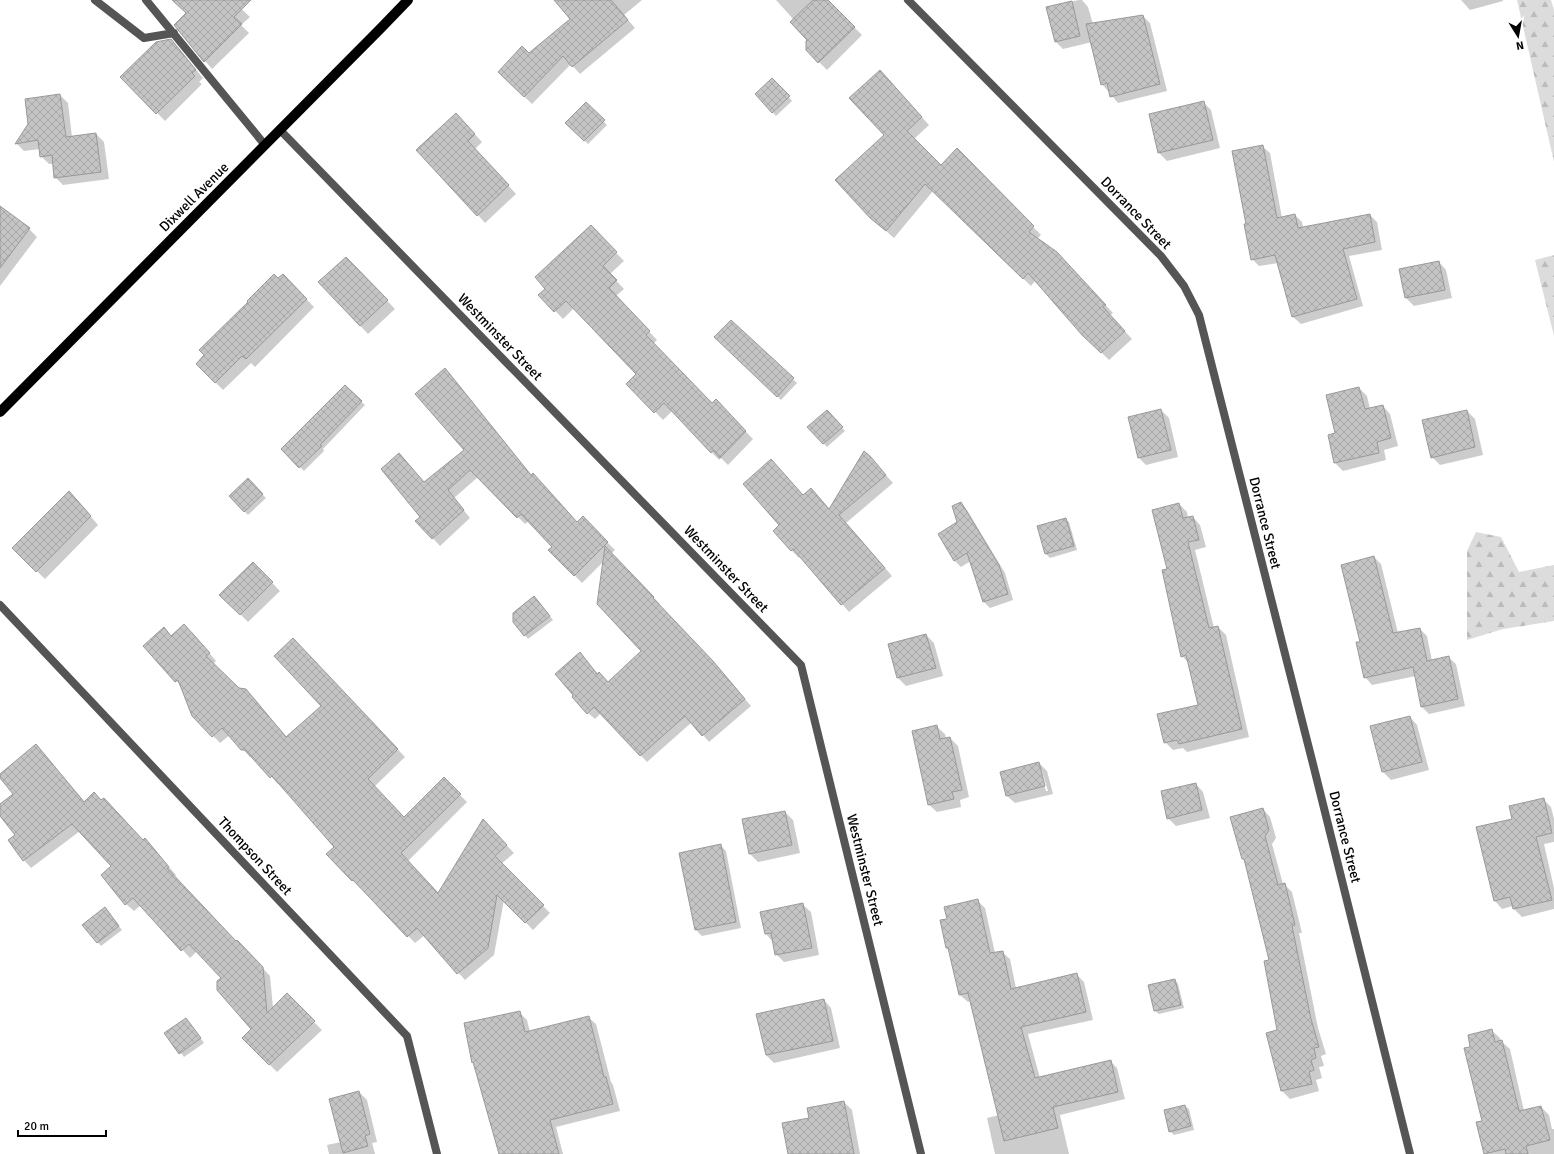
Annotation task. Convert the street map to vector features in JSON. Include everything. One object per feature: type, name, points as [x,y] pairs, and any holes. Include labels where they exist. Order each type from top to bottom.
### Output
[{"type":"main road","name":"Dixwell Avenue","points":[[0,412],[408,0]]},
{"type":"street","points":[[95,0],[144,38],[174,33]]},
{"type":"street","points":[[146,0],[265,145]]},
{"type":"street","name":"Dorrance Street","points":[[908,0],[1160,256],[1184,286],[1200,315],[1410,1154]]},
{"type":"street","name":"Westminster Street","points":[[280,130],[801,665],[921,1154]]},
{"type":"street","name":"Thompson Street","points":[[0,605],[407,1036],[437,1154]]},
{"type":"green space","points":[[1517,0],[1551,0],[1554,10],[1554,162]]},
{"type":"green space","points":[[1554,255],[1554,336],[1535,260]]},
{"type":"green space","points":[[1476,532],[1501,537],[1519,572],[1554,565],[1554,621],[1503,629],[1467,640],[1467,551]]},
{"type":"building","points":[[172,0],[251,0],[234,17],[242,24],[204,62],[174,25],[186,13]]},
{"type":"building","points":[[554,0],[611,0],[628,20],[572,67],[563,56],[524,97],[498,72],[522,46],[529,53],[570,19]]},
{"type":"building","points":[[813,0],[828,0],[855,27],[818,63],[806,50],[807,40],[790,22]]},
{"type":"building","points":[[1072,1],[1080,36],[1055,42],[1046,7]]},
{"type":"building","points":[[1143,15],[1160,84],[1110,97],[1107,83],[1101,85],[1086,24]]},
{"type":"building","points":[[171,39],[196,70],[192,73],[195,76],[156,114],[120,77],[156,42]]},
{"type":"building","points":[[880,70],[922,117],[907,131],[941,165],[957,148],[1034,226],[1029,232],[1057,252],[1106,305],[1103,307],[1125,331],[1101,353],[1082,335],[1028,273],[1023,279],[925,184],[886,231],[870,218],[835,180],[884,135],[849,98]]},
{"type":"building","points":[[772,78],[790,96],[772,113],[755,94]]},
{"type":"building","points":[[60,94],[66,137],[96,133],[101,172],[54,178],[52,155],[40,157],[38,140],[15,144],[28,124],[25,99]]},
{"type":"building","points":[[1204,101],[1213,140],[1158,153],[1149,114]]},
{"type":"building","points":[[586,102],[605,120],[584,141],[565,123]]},
{"type":"building","points":[[456,113],[475,134],[468,141],[509,185],[477,216],[416,150]]},
{"type":"building","points":[[1263,145],[1277,218],[1295,214],[1298,228],[1370,214],[1375,242],[1343,249],[1357,299],[1292,317],[1275,255],[1251,260],[1244,224],[1246,224],[1232,151]]},
{"type":"building","points":[[0,206],[30,228],[0,268]]},
{"type":"building","points":[[591,225],[617,252],[603,266],[617,280],[609,288],[650,331],[646,335],[712,403],[716,399],[746,431],[720,458],[713,450],[711,453],[664,403],[654,413],[626,384],[636,374],[566,301],[554,312],[538,295],[545,289],[535,277]]},
{"type":"building","points":[[346,257],[388,300],[360,326],[318,282]]},
{"type":"building","points":[[1439,261],[1445,290],[1405,298],[1399,269]]},
{"type":"building","points":[[274,274],[278,278],[283,274],[307,299],[246,359],[242,356],[215,383],[196,364],[204,355],[199,350]]},
{"type":"building","points":[[731,320],[794,378],[777,397],[714,337]]},
{"type":"building","points":[[445,368],[531,475],[533,473],[577,522],[583,516],[608,542],[574,576],[548,550],[552,547],[521,514],[517,518],[470,470],[448,490],[464,510],[432,539],[415,521],[420,517],[381,469],[399,453],[424,482],[464,450],[415,394]]},
{"type":"building","points":[[345,385],[362,401],[320,445],[322,446],[299,468],[281,449]]},
{"type":"building","points":[[1359,387],[1365,409],[1383,405],[1391,438],[1377,442],[1379,453],[1334,463],[1328,435],[1335,433],[1326,395]]},
{"type":"building","points":[[1161,409],[1171,450],[1138,458],[1128,417]]},
{"type":"building","points":[[827,410],[843,427],[823,444],[807,427]]},
{"type":"building","points":[[1467,410],[1475,447],[1431,458],[1422,420]]},
{"type":"building","points":[[864,451],[886,475],[839,515],[885,568],[841,605],[793,549],[791,551],[773,531],[779,525],[743,484],[771,459],[803,495],[811,488],[829,509]]},
{"type":"building","points":[[248,478],[263,494],[244,512],[229,496]]},
{"type":"building","points":[[69,491],[91,516],[36,572],[12,548]]},
{"type":"building","points":[[961,502],[999,565],[1008,594],[983,602],[967,553],[954,561],[938,534],[957,522],[952,506]]},
{"type":"building","points":[[1179,503],[1183,518],[1193,516],[1199,540],[1188,542],[1209,628],[1218,626],[1242,729],[1179,744],[1177,740],[1164,743],[1157,714],[1198,705],[1186,655],[1181,657],[1162,570],[1167,569],[1152,510]]},
{"type":"building","points":[[1066,518],[1074,546],[1045,554],[1037,526]]},
{"type":"building","points":[[605,546],[713,661],[745,699],[702,736],[685,716],[640,756],[594,707],[587,714],[555,674],[580,652],[597,674],[599,672],[608,682],[641,651],[597,604]]},
{"type":"building","points":[[1374,556],[1393,633],[1420,628],[1427,661],[1449,656],[1458,699],[1421,707],[1413,667],[1364,678],[1356,642],[1360,642],[1341,565]]},
{"type":"building","points":[[253,562],[273,582],[240,615],[219,595]]},
{"type":"building","points":[[534,596],[550,616],[524,636],[513,622],[513,613]]},
{"type":"building","points":[[184,624],[210,653],[206,656],[239,688],[246,689],[286,737],[321,706],[274,656],[293,638],[398,749],[368,779],[404,817],[444,777],[461,794],[401,853],[438,893],[483,819],[507,845],[495,856],[544,905],[525,923],[497,895],[488,948],[457,974],[417,928],[407,937],[326,854],[334,847],[272,776],[270,778],[245,750],[241,750],[222,728],[212,737],[192,716],[178,680],[175,682],[143,646],[164,627],[171,636]]},
{"type":"building","points":[[926,634],[936,668],[897,678],[888,644]]},
{"type":"building","points":[[1410,716],[1422,762],[1382,772],[1370,726]]},
{"type":"building","points":[[937,725],[940,739],[950,737],[962,790],[952,792],[954,799],[928,805],[912,731]]},
{"type":"building","points":[[36,744],[84,802],[94,792],[101,800],[104,798],[143,840],[145,838],[169,867],[167,868],[236,941],[237,940],[263,967],[267,1013],[287,993],[315,1021],[269,1065],[242,1038],[251,1029],[217,990],[217,981],[221,978],[189,944],[181,951],[133,898],[125,905],[101,875],[111,866],[72,824],[23,861],[8,840],[15,835],[0,816],[0,804],[13,794],[0,778],[0,774]]},
{"type":"building","points":[[1039,762],[1045,786],[1006,796],[1000,772]]},
{"type":"building","points":[[1196,783],[1202,810],[1167,819],[1161,791]]},
{"type":"building","points":[[1544,798],[1552,833],[1536,837],[1552,900],[1513,909],[1510,897],[1494,901],[1476,827],[1512,819],[1509,806]]},
{"type":"building","points":[[1263,808],[1269,830],[1265,836],[1278,885],[1285,883],[1295,925],[1292,926],[1311,1019],[1319,1047],[1314,1048],[1316,1058],[1311,1060],[1314,1070],[1309,1072],[1312,1084],[1281,1091],[1266,1033],[1277,1030],[1264,961],[1269,960],[1244,859],[1242,859],[1230,817]]},
{"type":"building","points":[[785,811],[792,845],[749,854],[742,819]]},
{"type":"building","points":[[721,844],[736,922],[695,930],[679,853]]},
{"type":"building","points":[[978,899],[990,953],[1003,951],[1011,989],[1077,973],[1086,1012],[1021,1027],[1035,1078],[1111,1060],[1118,1092],[1053,1107],[1058,1128],[1004,1141],[968,993],[959,995],[940,920],[947,919],[944,907]]},
{"type":"building","points":[[803,903],[812,948],[775,955],[771,933],[765,934],[760,912]]},
{"type":"building","points":[[105,907],[119,926],[97,943],[82,925]]},
{"type":"building","points":[[1175,979],[1181,1005],[1154,1011],[1148,985]]},
{"type":"building","points":[[824,999],[833,1041],[766,1055],[756,1014]]},
{"type":"building","points":[[520,1011],[525,1032],[589,1016],[604,1077],[606,1077],[613,1104],[550,1120],[559,1154],[499,1154],[473,1062],[472,1063],[464,1023]]},
{"type":"building","points":[[186,1018],[201,1038],[179,1054],[164,1033]]},
{"type":"building","points":[[1492,1029],[1495,1042],[1502,1040],[1519,1111],[1541,1106],[1550,1140],[1526,1146],[1528,1154],[1506,1154],[1505,1149],[1484,1154],[1476,1122],[1482,1121],[1464,1048],[1470,1047],[1468,1035]]},
{"type":"building","points":[[359,1091],[370,1134],[365,1136],[368,1146],[343,1153],[329,1099]]},
{"type":"building","points":[[844,1101],[854,1154],[788,1154],[782,1123],[809,1118],[807,1108]]},
{"type":"building","points":[[1185,1105],[1191,1126],[1169,1132],[1164,1110]]}]
